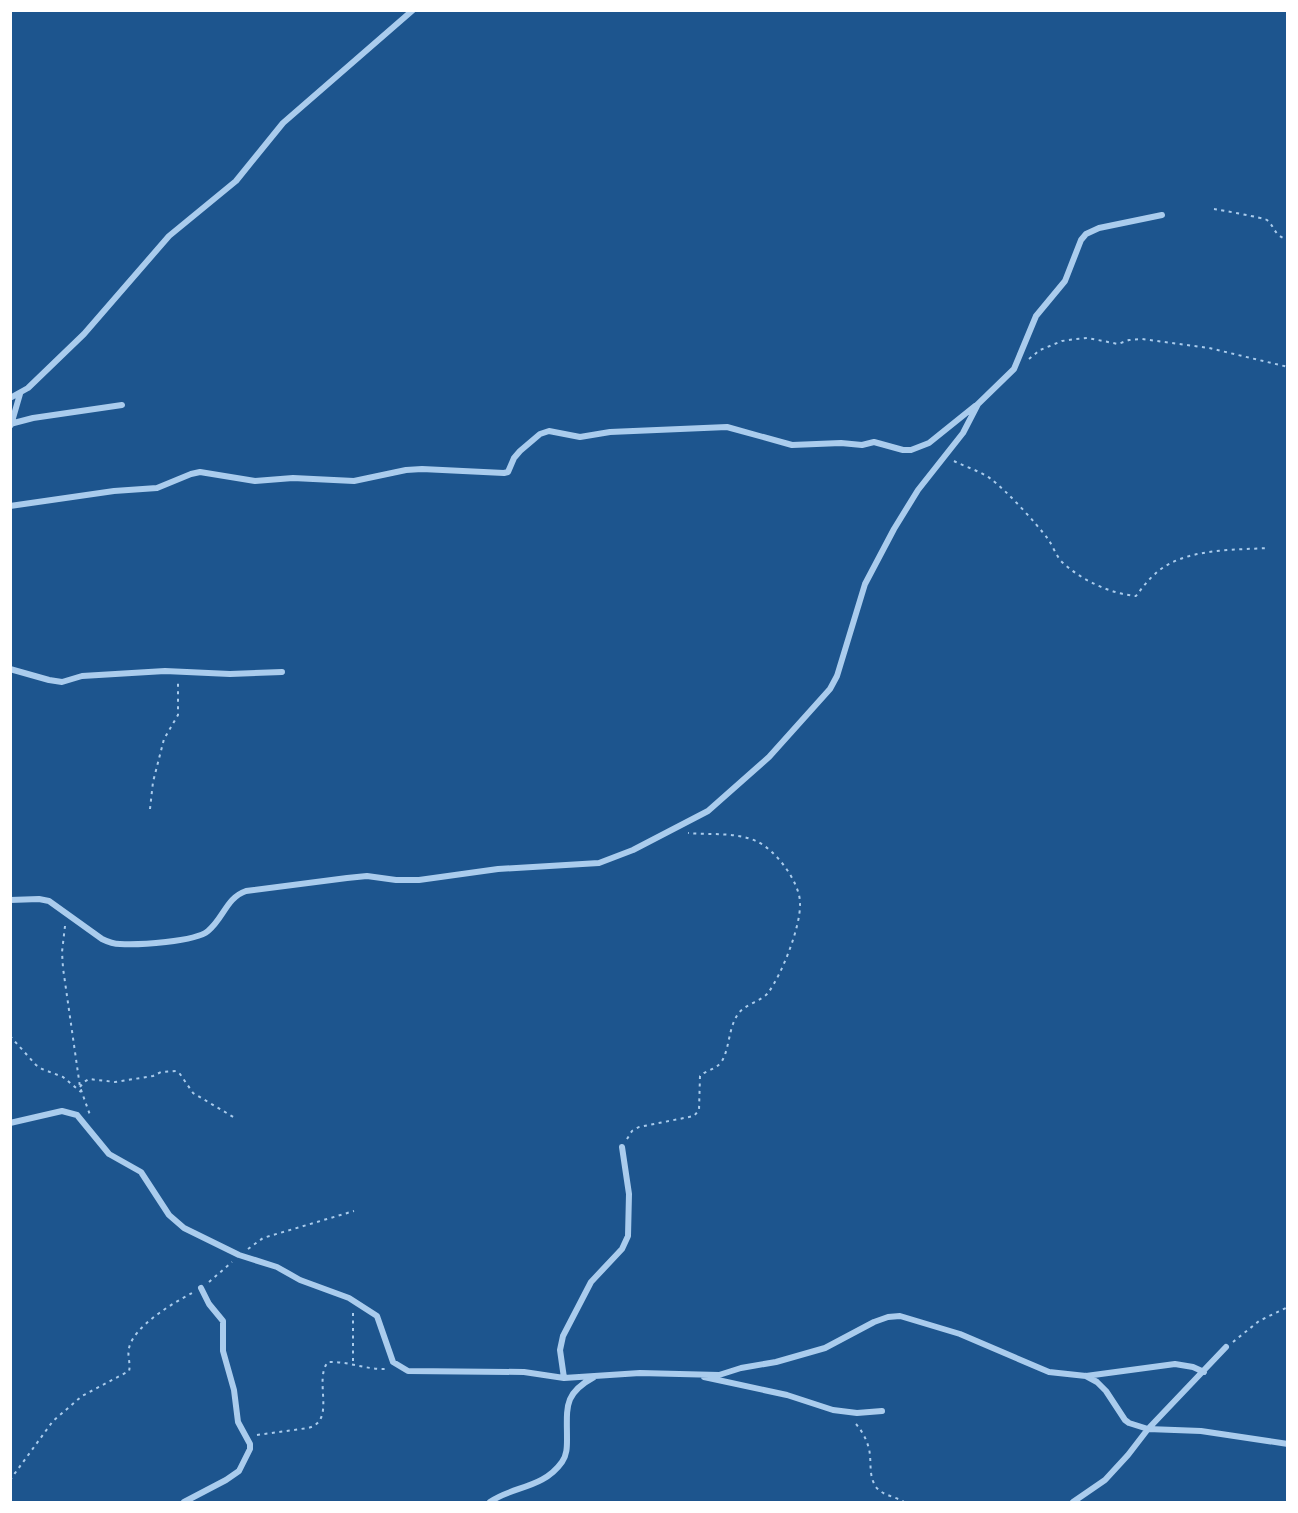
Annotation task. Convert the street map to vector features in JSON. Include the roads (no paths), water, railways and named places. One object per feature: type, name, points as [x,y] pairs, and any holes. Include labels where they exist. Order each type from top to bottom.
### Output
[{"type":"street","points":[[10,398],[28,388],[84,334],[169,236],[236,181],[284,123],[413,10]]},
{"type":"street","points":[[10,506],[114,491],[157,488],[200,472],[255,481],[293,478],[354,481],[406,470],[504,473],[508,471],[520,451],[540,434],[549,431],[580,437],[610,432],[727,427],[792,445],[842,443],[862,445],[874,442],[911,450],[928,443],[978,404],[1014,369],[1036,316],[1065,281],[1081,240],[1086,234],[1099,228],[1161,215]]},
{"type":"street","points":[[11,426],[20,394]]},
{"type":"street","points":[[10,900],[44,899],[111,943],[170,941],[200,936],[207,932],[236,894],[246,891],[368,876],[419,880],[498,869],[599,863],[633,850],[708,811],[769,757],[830,689],[837,676],[865,584],[906,508],[928,476],[946,457],[963,433],[978,404]]},
{"type":"street","points":[[11,426],[33,418],[122,405]]},
{"type":"street","points":[[10,669],[62,682],[82,676],[178,672],[230,674],[282,672]]},
{"type":"street","points":[[10,1123],[62,1112],[77,1115],[109,1154],[141,1172],[169,1215],[184,1228],[239,1256],[277,1267],[300,1280],[353,1301],[377,1316],[393,1362],[408,1371],[524,1372],[564,1378],[689,1373],[719,1375],[825,1348],[874,1322],[900,1316],[960,1334],[1049,1372],[1086,1376],[1174,1364],[1204,1371]]},
{"type":"street","points":[[564,1378],[560,1350],[563,1336],[591,1282],[622,1249],[628,1236],[629,1194],[622,1148]]},
{"type":"street","points":[[184,1503],[226,1480],[239,1470],[249,1454],[250,1444],[238,1422],[234,1389],[223,1351],[223,1321],[209,1304],[201,1288]]},
{"type":"street","points":[[1073,1503],[1105,1480],[1148,1429],[1226,1347]]},
{"type":"street","points":[[689,1373],[787,1395],[817,1406],[847,1412],[882,1411]]},
{"type":"street","points":[[490,1503],[497,1497],[533,1485],[561,1464],[567,1449],[568,1400],[580,1385],[597,1376]]},
{"type":"street","points":[[1086,1376],[1106,1391],[1125,1420],[1148,1429],[1201,1431],[1287,1444]]}]
